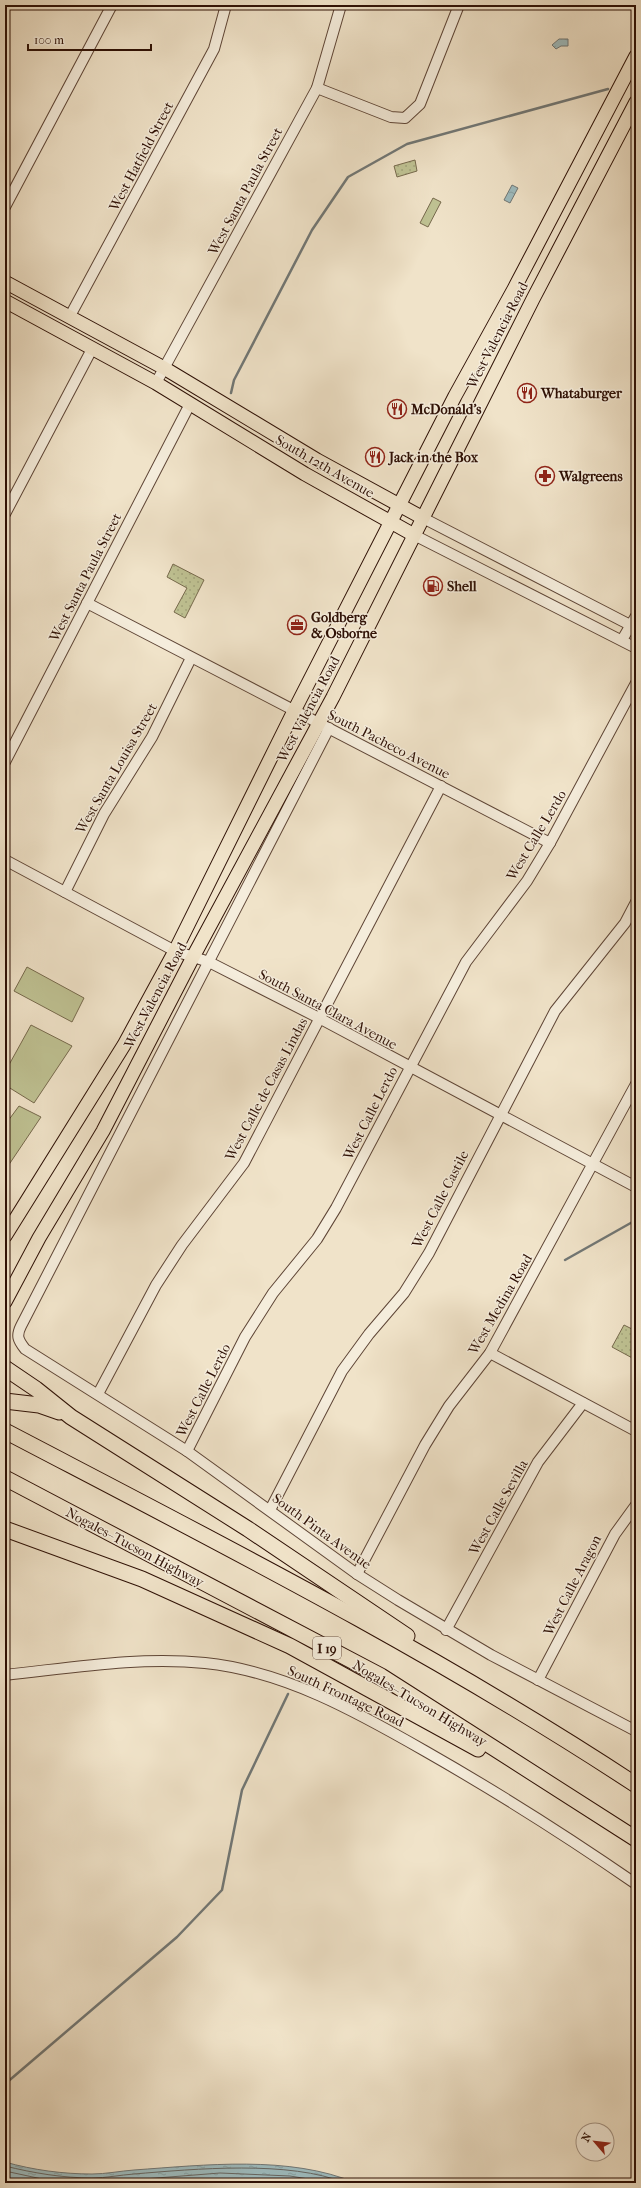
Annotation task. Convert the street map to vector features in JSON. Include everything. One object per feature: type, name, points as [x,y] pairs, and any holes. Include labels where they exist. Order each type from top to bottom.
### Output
[{"type":"highway","points":[[5,1368],[36,1389],[71,1417],[248,1529],[511,1705],[636,1785]]},
{"type":"highway","points":[[5,1401],[38,1405],[71,1417]]},
{"type":"highway","points":[[5,1431],[303,1587],[511,1705]]},
{"type":"highway","name":"Nogales–Tucson Highway","points":[[5,1478],[381,1676],[636,1839]]},
{"type":"highway","points":[[5,1529],[142,1579],[290,1646],[599,1816]]},
{"type":"main road","name":"West Valencia Road","points":[[5,1236],[124,1045],[175,951],[294,711],[455,396],[514,289],[634,62]]},
{"type":"main road","name":"West Valencia Road","points":[[5,1302],[39,1238],[103,1131],[193,957],[324,725],[422,518],[533,299],[636,102]]},
{"type":"main road","name":"South 12th Avenue","points":[[5,282],[164,368],[329,466],[422,518]]},
{"type":"main road","points":[[514,289],[533,299]]},
{"type":"main road","name":"South 12th Avenue","points":[[5,301],[156,383],[414,535]]},
{"type":"main road","points":[[221,422],[243,426],[248,424],[251,419]]},
{"type":"street","points":[[5,207],[112,5]]},
{"type":"street","name":"West Hatfield Street","points":[[70,316],[214,49],[226,5]]},
{"type":"street","name":"West Santa Paula Street","points":[[156,383],[169,362],[317,88],[341,5]]},
{"type":"street","points":[[317,88],[390,117],[405,118],[420,104],[460,5]]},
{"type":"street","points":[[5,514],[92,349]]},
{"type":"street","name":"West Santa Paula Street","points":[[5,762],[190,404]]},
{"type":"street","name":"South 12th Avenue","points":[[422,518],[633,627]]},
{"type":"street","name":"South 12th Avenue","points":[[414,535],[636,648]]},
{"type":"street","name":"South Pacheco Avenue","points":[[87,603],[550,843]]},
{"type":"street","points":[[622,640],[633,627],[636,616]]},
{"type":"street","name":"West Santa Louisa Street","points":[[65,892],[104,814],[152,738],[191,658]]},
{"type":"street","name":"West Calle Lerdo","points":[[187,1451],[245,1337],[274,1293],[316,1239],[336,1208],[466,962],[527,881],[550,843],[636,683]]},
{"type":"street","name":"West Valencia Road","points":[[21,1326],[209,962],[324,725]]},
{"type":"street","name":"West Calle de Casas Lindas","points":[[98,1394],[156,1285],[182,1245],[244,1163],[441,786]]},
{"type":"street","name":"South Santa Clara Avenue","points":[[5,860],[175,951],[209,962],[319,1018],[409,1068],[636,1187]]},
{"type":"street","name":"West Calle Castile","points":[[270,1510],[342,1371],[368,1334],[404,1293],[429,1253],[555,1011],[625,923],[636,902]]},
{"type":"street","name":"West Medina Road","points":[[357,1574],[425,1445],[449,1406],[490,1353],[636,1084]]},
{"type":"street","name":"South Pinta Avenue","points":[[21,1326],[17,1334],[19,1341],[26,1349],[187,1451],[357,1574],[446,1630],[538,1680],[634,1727]]},
{"type":"street","points":[[490,1353],[636,1431]]},
{"type":"street","name":"West Calle Sevilla","points":[[446,1630],[538,1462],[583,1403]]},
{"type":"street","name":"West Calle Aragon","points":[[538,1680],[615,1534],[636,1505]]},
{"type":"street","name":"South Frontage Road","points":[[5,1675],[129,1661],[181,1661],[231,1666],[280,1680],[363,1717],[452,1767],[540,1820],[636,1884]]},
{"type":"green space","points":[[415,160],[417,171],[397,177],[394,166]]},
{"type":"green space","points":[[433,198],[441,202],[428,227],[420,223]]},
{"type":"green space","points":[[173,564],[204,580],[185,618],[174,612],[187,588],[167,577]]},
{"type":"green space","points":[[27,967],[84,998],[72,1022],[14,991]]},
{"type":"green space","points":[[31,1025],[72,1046],[34,1103],[5,1085],[5,1072]]},
{"type":"green space","points":[[19,1106],[41,1117],[8,1166],[5,1167],[5,1125]]},
{"type":"green space","points":[[624,1325],[636,1331],[636,1360],[612,1347]]},
{"type":"water","points":[[559,39],[568,39],[568,46],[561,46],[556,49],[552,45]]},
{"type":"water","points":[[512,185],[518,188],[510,203],[504,200]]},
{"type":"water","points":[[5,2162],[48,2171],[92,2174],[189,2166],[246,2164],[275,2165],[303,2168],[330,2174],[356,2183],[5,2183]]},
{"type":"waterway","points":[[231,393],[234,380],[312,230],[348,177],[407,144],[608,89]]},
{"type":"waterway","points":[[565,1260],[636,1220]]},
{"type":"waterway","points":[[5,2084],[177,1937],[222,1890],[242,1790],[288,1694]]},
{"type":"place","name":"Whataburger","points":[[527,393]]},
{"type":"place","name":"McDonald's","points":[[397,409]]},
{"type":"place","name":"Jack in the Box","points":[[375,457]]},
{"type":"place","name":"Walgreens","points":[[545,476]]},
{"type":"place","name":"Shell","points":[[433,586]]},
{"type":"place","name":"Goldberg & Osborne","points":[[297,625]]}]
